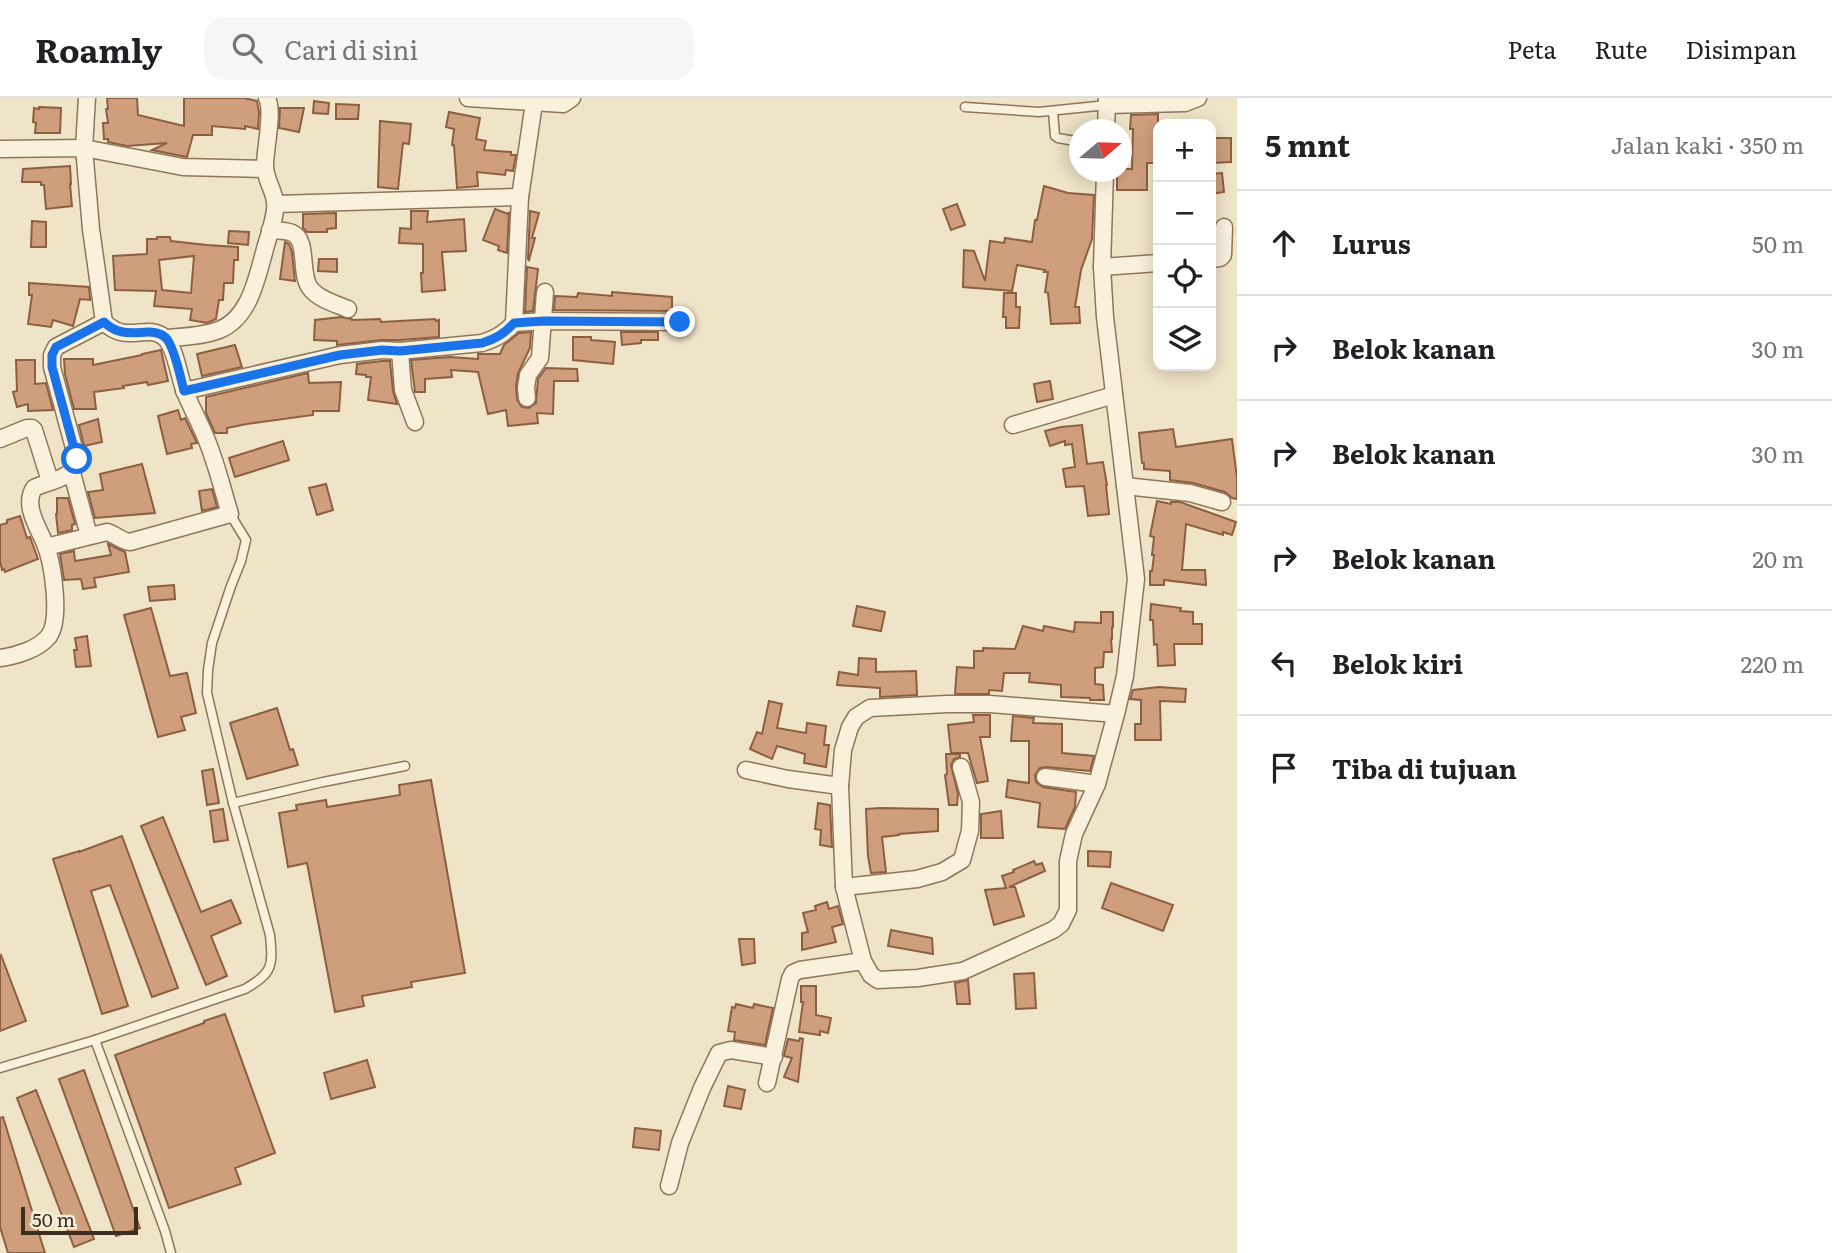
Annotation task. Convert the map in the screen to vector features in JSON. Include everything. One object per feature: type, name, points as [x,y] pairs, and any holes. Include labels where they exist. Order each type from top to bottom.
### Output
[{"type":"street","points":[[87,98],[84,148],[91,229],[104,322],[112,330],[121,333],[157,333],[166,338],[220,330],[240,313],[249,299],[276,204],[265,169],[271,112],[267,98]]},
{"type":"street","points":[[468,98],[564,104],[572,98]]},
{"type":"street","points":[[1107,102],[1185,103],[1198,98]]},
{"type":"street","points":[[184,391],[340,355],[482,343],[494,340],[506,332],[514,323],[520,197],[534,103]]},
{"type":"street","points":[[0,149],[84,148],[183,167],[265,169]]},
{"type":"street","points":[[1105,182],[1102,267],[1105,317],[1136,579],[1125,676],[1116,714],[1097,784],[1073,834],[1068,862],[1068,910],[1061,924],[1054,930],[963,971],[918,978],[878,980],[871,975],[863,961],[844,887],[840,786],[843,750],[856,717],[870,708],[947,704],[990,704],[1116,714]]},
{"type":"street","points":[[276,204],[520,197]]},
{"type":"street","points":[[1216,258],[1223,255],[1224,227]]},
{"type":"street","points":[[270,230],[297,236],[303,248],[304,272],[310,289],[348,309]]},
{"type":"street","points":[[1102,267],[1153,263]]},
{"type":"street","points":[[527,398],[528,374],[539,360],[545,292]]},
{"type":"street","points":[[0,658],[19,654],[38,645],[50,635],[55,615],[53,569],[31,511],[31,493],[34,488],[72,473],[77,466],[52,367],[52,355],[56,347],[104,322]]},
{"type":"street","points":[[514,323],[680,322]]},
{"type":"street","points":[[46,547],[107,532],[130,542],[230,513],[206,439],[184,391],[166,338]]},
{"type":"street","points":[[400,351],[403,390],[415,422]]},
{"type":"street","points":[[1013,425],[1114,395]]},
{"type":"street","points":[[0,439],[32,428],[50,481]]},
{"type":"street","points":[[72,473],[89,536]]},
{"type":"street","points":[[1125,486],[1190,493],[1222,502]]},
{"type":"street","points":[[844,887],[917,879],[942,872],[962,860],[970,831],[971,802],[961,767]]},
{"type":"street","points":[[746,770],[840,786]]},
{"type":"street","points":[[1045,777],[1097,784]]},
{"type":"street","points":[[767,1083],[793,974],[806,968],[863,961]]},
{"type":"street","points":[[669,1186],[680,1143],[719,1053],[731,1050],[774,1057]]},
{"type":"lane","points":[[965,107],[1039,112],[1107,102]]},
{"type":"lane","points":[[1053,111],[1055,136],[1069,140]]},
{"type":"lane","points":[[0,1068],[95,1040],[245,989],[262,979],[269,970],[272,955],[270,935],[233,803],[207,693],[212,643],[245,550],[246,540],[230,513]]},
{"type":"lane","points":[[233,803],[405,766]]},
{"type":"lane","points":[[95,1040],[171,1253]]},
{"type":"building","points":[[107,98],[137,98],[138,115],[184,126],[184,98],[244,98],[257,101],[258,129],[245,126],[245,129],[212,126],[212,135],[193,135],[187,157],[152,150],[167,143],[127,146],[104,139],[103,123],[108,123]]},
{"type":"building","points":[[314,101],[329,103],[328,114],[313,113]]},
{"type":"building","points":[[336,104],[359,105],[358,119],[336,119]]},
{"type":"building","points":[[34,108],[61,108],[60,133],[35,133]]},
{"type":"building","points":[[280,108],[304,108],[299,132],[279,128]]},
{"type":"building","points":[[449,112],[480,118],[476,139],[486,141],[484,150],[511,152],[511,155],[516,155],[513,171],[506,170],[505,175],[477,172],[478,186],[457,188],[452,145],[454,129],[446,127]]},
{"type":"building","points":[[1158,114],[1158,119],[1153,119],[1153,163],[1147,163],[1147,190],[1117,190],[1117,182],[1132,182],[1131,115]]},
{"type":"building","points":[[380,121],[411,124],[409,144],[403,143],[398,189],[378,187]]},
{"type":"building","points":[[1216,138],[1231,138],[1231,162],[1216,163]]},
{"type":"building","points":[[70,166],[72,206],[46,209],[44,185],[41,185],[41,182],[22,182],[23,169]]},
{"type":"building","points":[[1222,173],[1224,192],[1216,193],[1216,174]]},
{"type":"building","points":[[1044,186],[1068,193],[1094,195],[1092,239],[1081,270],[1075,307],[1079,307],[1080,323],[1051,324],[1048,293],[1045,292],[1048,272],[1044,272],[1045,270],[1017,265],[1012,291],[963,287],[964,250],[974,251],[985,281],[990,241],[1004,243],[1005,238],[1032,242]]},
{"type":"building","points":[[957,204],[965,225],[951,230],[943,209]]},
{"type":"building","points":[[495,209],[508,214],[509,212],[507,253],[498,250],[499,246],[483,240]]},
{"type":"building","points":[[411,211],[428,211],[427,222],[464,219],[466,251],[442,252],[445,290],[422,292],[423,244],[399,243],[400,228],[411,229]]},
{"type":"building","points":[[530,211],[539,213],[529,260],[528,259]]},
{"type":"building","points":[[336,213],[336,228],[327,229],[327,232],[307,232],[303,228],[303,214]]},
{"type":"building","points":[[32,221],[46,222],[46,247],[31,247]]},
{"type":"building","points":[[229,231],[249,232],[248,245],[228,243]]},
{"type":"building","points":[[170,237],[171,241],[238,247],[238,260],[234,260],[233,283],[224,283],[223,300],[219,300],[216,319],[207,323],[190,320],[192,309],[154,306],[156,291],[115,290],[113,256],[147,254],[147,239]],"holes":[[[194,256],[191,293],[162,290],[159,260]]]},
{"type":"building","points":[[285,242],[289,244],[292,252],[295,281],[280,279]]},
{"type":"building","points":[[319,259],[337,259],[337,272],[318,271]]},
{"type":"building","points":[[527,267],[538,269],[533,311],[525,312]]},
{"type":"building","points":[[29,283],[89,287],[90,300],[80,299],[73,326],[53,320],[51,327],[28,324],[32,295],[29,295]]},
{"type":"building","points":[[612,292],[672,297],[672,311],[554,310],[555,296],[577,297],[578,293],[612,296]]},
{"type":"building","points":[[1004,293],[1016,293],[1016,307],[1020,307],[1019,328],[1006,328],[1006,317],[1003,317]]},
{"type":"building","points":[[341,317],[352,320],[380,319],[381,322],[435,319],[439,320],[439,337],[337,345],[337,341],[314,340],[315,320]]},
{"type":"building","points":[[531,332],[530,348],[518,373],[516,386],[517,400],[522,407],[529,408],[536,403],[538,379],[546,368],[577,369],[578,381],[554,381],[553,414],[537,413],[538,423],[508,426],[506,410],[488,414],[478,372],[451,370],[452,377],[425,379],[425,392],[415,392],[411,360],[450,357],[478,359],[478,354],[500,354],[504,345],[519,333]]},
{"type":"building","points":[[621,332],[658,332],[658,340],[641,340],[641,343],[622,345]]},
{"type":"building","points":[[573,337],[591,337],[591,340],[615,342],[613,364],[573,360]]},
{"type":"building","points":[[235,345],[242,367],[202,376],[197,354]]},
{"type":"building","points":[[161,350],[168,381],[94,392],[96,409],[74,409],[64,359],[93,359],[93,365]]},
{"type":"building","points":[[16,360],[35,360],[35,384],[46,383],[53,410],[28,411],[28,404],[17,407],[13,392],[17,391]]},
{"type":"building","points":[[390,361],[397,404],[368,400],[371,377],[356,374],[357,364]]},
{"type":"building","points":[[308,373],[309,383],[341,382],[339,411],[313,411],[313,415],[247,424],[227,428],[227,433],[215,433],[206,413],[206,397]]},
{"type":"building","points":[[1050,381],[1053,399],[1037,402],[1034,384]]},
{"type":"building","points":[[178,410],[181,420],[185,418],[197,443],[191,444],[192,448],[167,454],[158,416]]},
{"type":"building","points":[[98,419],[102,442],[84,446],[79,425]]},
{"type":"building","points":[[1082,425],[1087,464],[1103,462],[1109,514],[1088,516],[1084,486],[1066,487],[1063,469],[1075,467],[1072,444],[1065,445],[1065,441],[1050,446],[1045,431]]},
{"type":"building","points":[[1173,429],[1176,447],[1232,439],[1237,499],[1225,492],[1170,480],[1170,471],[1144,469],[1139,433]]},
{"type":"building","points":[[283,441],[289,460],[235,477],[229,458]]},
{"type":"building","points":[[142,464],[155,513],[95,518],[88,492],[103,490],[100,474]]},
{"type":"building","points":[[326,484],[333,510],[317,515],[309,488]]},
{"type":"building","points":[[212,489],[217,507],[202,511],[199,491]]},
{"type":"building","points":[[57,498],[68,498],[75,524],[72,525],[72,530],[58,533]]},
{"type":"building","points":[[1157,501],[1171,504],[1180,502],[1236,522],[1232,535],[1186,524],[1182,570],[1205,570],[1206,585],[1164,580],[1164,585],[1150,585],[1154,537],[1150,536]]},
{"type":"building","points":[[20,516],[38,559],[5,572],[0,561],[0,525]]},
{"type":"building","points":[[108,544],[125,552],[129,572],[94,578],[96,587],[83,589],[81,579],[64,580],[60,554],[74,551],[75,561],[111,555]]},
{"type":"building","points":[[174,585],[175,599],[150,601],[148,587]]},
{"type":"building","points":[[1151,604],[1193,612],[1193,624],[1202,624],[1202,644],[1174,644],[1175,665],[1158,666],[1153,620],[1150,620]]},
{"type":"building","points":[[857,606],[885,612],[881,631],[853,626]]},
{"type":"building","points":[[151,608],[170,676],[187,673],[196,713],[181,717],[185,730],[158,737],[124,615]]},
{"type":"building","points":[[1101,612],[1113,612],[1112,652],[1104,652],[1103,667],[1095,668],[1095,684],[1103,685],[1104,700],[1061,697],[1061,685],[1029,682],[1030,673],[1004,673],[1002,691],[989,690],[989,694],[955,694],[957,667],[974,668],[974,651],[983,651],[983,648],[1015,649],[1023,626],[1043,631],[1044,626],[1074,632],[1075,622],[1101,623]]},
{"type":"building","points":[[87,636],[91,666],[76,667],[75,638]]},
{"type":"building","points":[[859,658],[876,659],[876,672],[916,671],[917,695],[880,697],[880,688],[837,685],[839,672],[858,675]]},
{"type":"building","points":[[1159,687],[1186,689],[1185,702],[1160,701],[1161,740],[1135,740],[1135,724],[1141,724],[1141,700],[1130,699],[1133,690]]},
{"type":"building","points":[[769,701],[782,704],[777,728],[806,733],[807,723],[826,726],[824,745],[829,745],[826,767],[804,763],[805,754],[777,746],[772,759],[750,749],[757,732],[762,734]]},
{"type":"building","points":[[277,708],[290,750],[293,749],[298,765],[247,779],[230,723]]},
{"type":"building","points":[[973,715],[990,715],[990,737],[980,737],[988,781],[977,783],[968,753],[951,753],[948,725],[974,722]]},
{"type":"building","points":[[1013,716],[1034,718],[1033,723],[1062,724],[1062,753],[1094,756],[1090,771],[1046,767],[1040,768],[1035,775],[1036,782],[1043,787],[1076,792],[1075,807],[1065,829],[1038,827],[1040,803],[1006,797],[1008,780],[1029,783],[1029,741],[1011,741]]},
{"type":"building","points":[[946,754],[960,754],[951,765],[958,794],[957,805],[949,805],[945,775]]},
{"type":"building","points":[[213,769],[219,803],[207,805],[202,771]]},
{"type":"building","points":[[431,780],[465,973],[411,982],[412,987],[362,996],[364,1006],[335,1012],[307,863],[288,867],[279,813],[297,810],[296,805],[326,800],[327,807],[400,795],[399,785]]},
{"type":"building","points":[[818,803],[830,805],[832,847],[820,845],[821,830],[815,829]]},
{"type":"building","points":[[223,809],[228,840],[214,842],[210,811]]},
{"type":"building","points":[[866,809],[938,809],[938,831],[882,837],[886,872],[871,873]]},
{"type":"building","points":[[1001,811],[1003,838],[981,838],[981,814]]},
{"type":"building","points":[[163,817],[201,912],[231,900],[241,923],[211,936],[227,976],[206,985],[141,826]]},
{"type":"building","points":[[122,836],[178,988],[152,997],[110,885],[91,891],[128,1006],[102,1014],[53,859]]},
{"type":"building","points":[[1088,851],[1111,852],[1110,867],[1088,866]]},
{"type":"building","points":[[1034,861],[1036,865],[1042,863],[1045,871],[1009,887],[1015,887],[1024,916],[994,925],[985,890],[1006,888],[1002,876]]},
{"type":"building","points":[[1111,883],[1173,905],[1163,931],[1102,908]]},
{"type":"building","points":[[827,902],[829,909],[838,906],[843,924],[832,927],[836,942],[802,950],[802,933],[808,932],[803,913],[816,910],[815,906]]},
{"type":"building","points":[[891,930],[932,938],[933,954],[888,946]]},
{"type":"building","points":[[739,939],[754,939],[755,963],[742,965]]},
{"type":"building","points":[[0,956],[26,1021],[0,1031]]},
{"type":"building","points":[[1034,973],[1036,1008],[1016,1009],[1014,974]]},
{"type":"building","points":[[968,980],[970,1004],[957,1004],[955,983]]},
{"type":"building","points":[[801,986],[816,986],[816,1015],[831,1018],[828,1033],[820,1031],[820,1035],[799,1032],[803,1002]]},
{"type":"building","points":[[736,1004],[753,1008],[754,1004],[773,1008],[765,1045],[734,1040],[735,1032],[728,1031],[732,1007],[735,1008]]},
{"type":"building","points":[[225,1014],[275,1153],[235,1168],[241,1184],[169,1208],[115,1055]]},
{"type":"building","points":[[800,1038],[803,1039],[798,1082],[784,1077],[792,1058],[784,1055],[788,1039],[799,1041]]},
{"type":"building","points":[[367,1060],[375,1087],[331,1099],[324,1073]]},
{"type":"building","points":[[84,1070],[140,1228],[116,1236],[59,1079]]},
{"type":"building","points":[[728,1086],[745,1090],[741,1109],[724,1106]]},
{"type":"building","points":[[36,1090],[94,1239],[74,1247],[17,1098]]},
{"type":"building","points":[[3,1117],[45,1253],[8,1253],[0,1227],[0,1118]]},
{"type":"building","points":[[635,1128],[661,1131],[659,1150],[633,1147]]},
{"type":"route","points":[[77,459],[51,360],[56,347],[104,322],[112,330],[121,333],[157,333],[166,338],[184,391],[340,355],[482,343],[494,340],[514,323],[680,322]]}]
